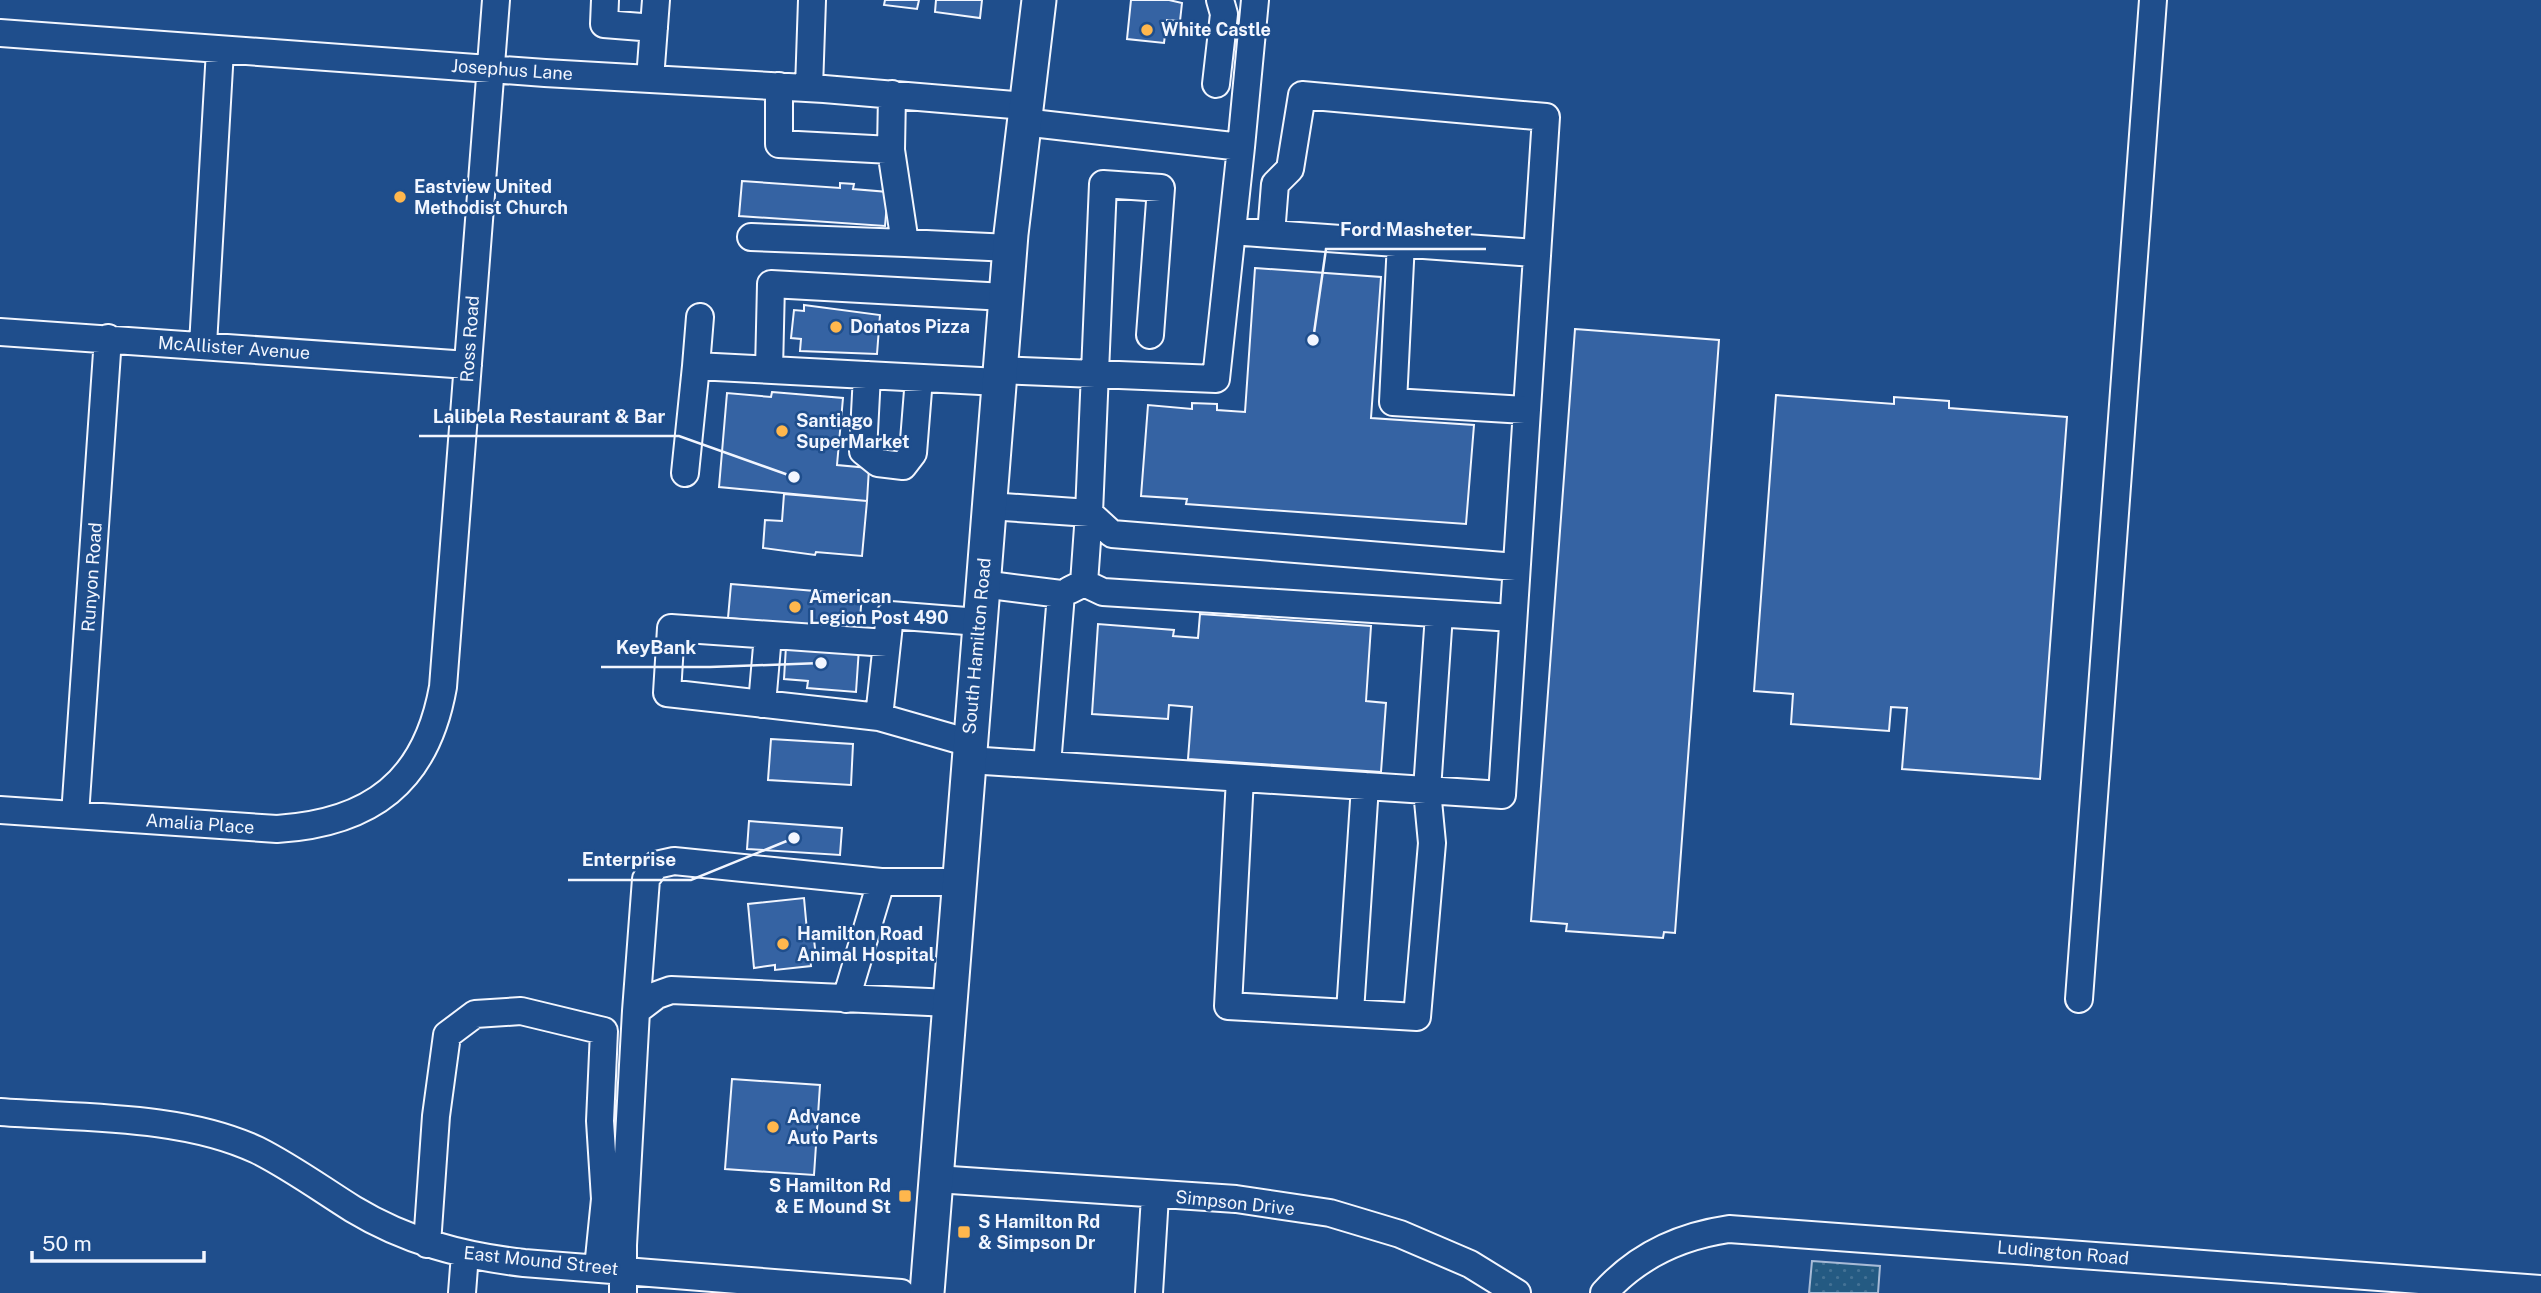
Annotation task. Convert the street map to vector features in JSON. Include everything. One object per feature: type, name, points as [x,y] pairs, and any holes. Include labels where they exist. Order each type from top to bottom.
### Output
[{"type":"main road","name":"South Hamilton Road","points":[[927,1293],[1005,298],[1039,0]]},
{"type":"street","name":"Ross Road","points":[[392,790],[428,743],[438,716],[443,687],[496,0]]},
{"type":"street","points":[[605,0],[604,24],[654,28]]},
{"type":"street","points":[[650,79],[656,0]]},
{"type":"street","points":[[808,88],[812,0]]},
{"type":"street","points":[[1216,84],[1224,14],[1220,0]]},
{"type":"street","points":[[696,366],[919,378],[1093,374],[1216,379],[1255,0]]},
{"type":"street","points":[[2079,999],[2153,0]]},
{"type":"street","name":"Josephus Lane","points":[[0,33],[892,94],[1241,147]]},
{"type":"street","points":[[203,345],[220,50]]},
{"type":"street","points":[[779,86],[779,144],[891,150]]},
{"type":"street","points":[[892,94],[891,150],[905,243]]},
{"type":"street","points":[[887,643],[671,628],[667,693],[879,717],[969,751],[1047,765],[1502,795],[1535,253],[1546,117],[1302,95],[1290,169],[1275,184],[1271,234]]},
{"type":"street","points":[[1047,765],[1073,589],[1089,513],[1103,184],[1161,188],[1150,335]]},
{"type":"street","points":[[1232,231],[1535,253]]},
{"type":"street","points":[[751,237],[1010,248]]},
{"type":"street","points":[[1401,242],[1393,402],[1525,410]]},
{"type":"street","points":[[769,370],[771,284],[1005,298]]},
{"type":"street","points":[[792,285],[785,313],[785,351],[792,357],[833,360],[862,375]]},
{"type":"street","points":[[685,473],[700,317]]},
{"type":"street","name":"McAllister Avenue","points":[[0,332],[468,365]]},
{"type":"street","name":"Runyon Road","points":[[75,815],[108,338]]},
{"type":"street","points":[[862,375],[863,451],[878,463],[903,466],[913,453],[919,378]]},
{"type":"street","points":[[989,506],[1089,513],[1112,534],[1516,567]]},
{"type":"street","points":[[982,584],[1513,618]]},
{"type":"street","points":[[1240,778],[1228,1006],[1417,1017],[1432,843],[1427,790],[1439,614]]},
{"type":"street","points":[[879,717],[890,615],[979,622]]},
{"type":"street","points":[[762,704],[768,635]]},
{"type":"street","points":[[1350,1012],[1365,786]]},
{"type":"street","name":"Amalia Place","points":[[0,810],[277,829],[307,827],[338,820],[392,790]]},
{"type":"street","points":[[615,1277],[623,1245],[646,879],[656,865],[674,861],[881,882],[959,882]]},
{"type":"street","points":[[846,999],[881,882]]},
{"type":"street","points":[[636,1011],[657,995],[671,990],[950,1003]]},
{"type":"street","points":[[427,1244],[436,1116],[447,1035],[475,1014],[521,1011],[604,1031],[600,1121],[605,1199],[615,1277]]},
{"type":"street","name":"East Mound Street","points":[[0,1112],[164,1125],[219,1137],[256,1150],[354,1210],[427,1244],[465,1254],[615,1277],[901,1293]]},
{"type":"street","name":"Simpson Drive","points":[[936,1179],[1155,1196],[1236,1199],[1330,1213],[1400,1234],[1470,1264],[1517,1293]]},
{"type":"street","points":[[1149,1293],[1155,1196]]},
{"type":"street","name":"Ludington Road","points":[[1604,1293],[1616,1280],[1678,1240],[1729,1228],[2438,1288],[2541,1289]]},
{"type":"street","points":[[463,1293],[465,1254]]},
{"type":"shaded area","points":[[1812,1261],[1880,1266],[1878,1293],[1809,1293]]},
{"type":"building","points":[[885,0],[919,0],[917,9],[884,5]]},
{"type":"building","points":[[936,0],[982,0],[980,18],[935,12]]},
{"type":"building","name":"White Castle","points":[[1131,0],[1169,0],[1182,3],[1180,21],[1167,20],[1164,43],[1127,39]]},
{"type":"building","points":[[742,181],[840,188],[840,183],[854,184],[853,189],[888,192],[885,226],[739,216]]},
{"type":"building","points":[[1255,268],[1381,277],[1371,418],[1474,425],[1466,524],[1186,504],[1187,499],[1141,496],[1148,405],[1192,409],[1192,403],[1217,404],[1217,410],[1245,412]]},
{"type":"building","name":"Donatos Pizza","points":[[804,305],[880,315],[877,354],[800,351],[801,339],[791,338],[794,310],[804,311]]},
{"type":"building","points":[[1575,329],[1719,340],[1675,933],[1664,932],[1663,938],[1566,931],[1567,924],[1531,921]]},
{"type":"building","points":[[772,392],[843,398],[837,465],[869,468],[867,501],[719,487],[727,393],[771,397]]},
{"type":"building","points":[[1776,395],[1894,404],[1894,397],[1949,401],[1949,408],[2067,417],[2040,779],[1902,769],[1907,708],[1891,707],[1889,731],[1791,724],[1793,694],[1754,691]]},
{"type":"building","points":[[784,494],[867,501],[862,556],[816,552],[815,555],[763,548],[765,520],[782,521]]},
{"type":"building","name":"American Legion Post 490","points":[[731,584],[862,595],[859,630],[728,618]]},
{"type":"building","points":[[1200,614],[1371,626],[1366,701],[1386,703],[1381,772],[1188,759],[1192,707],[1169,705],[1168,719],[1092,714],[1098,624],[1174,630],[1173,636],[1198,638]]},
{"type":"building","points":[[786,646],[859,648],[856,692],[807,688],[808,681],[784,679]]},
{"type":"building","points":[[771,739],[853,744],[851,785],[768,780]]},
{"type":"building","points":[[749,821],[842,828],[840,855],[747,849]]},
{"type":"building","name":"Hamilton Road Animal Hospital","points":[[804,898],[807,931],[813,931],[816,957],[810,957],[811,966],[775,970],[775,965],[754,968],[748,904]]},
{"type":"building","name":"Advance Auto Parts","points":[[732,1079],[820,1085],[814,1175],[725,1169]]},
{"type":"place","name":"White Castle","points":[[1147,30]]},
{"type":"place","name":"Eastview United Methodist Church","points":[[400,197]]},
{"type":"place","name":"Donatos Pizza","points":[[836,327]]},
{"type":"place","name":"Ford Masheter","points":[[1313,340]]},
{"type":"place","name":"Santiago SuperMarket","points":[[782,431]]},
{"type":"place","name":"Lalibela Restaurant & Bar","points":[[794,477]]},
{"type":"place","name":"American Legion Post 490","points":[[795,607]]},
{"type":"place","name":"KeyBank","points":[[821,663]]},
{"type":"place","name":"Enterprise","points":[[794,838]]},
{"type":"place","name":"Hamilton Road Animal Hospital","points":[[783,944]]},
{"type":"place","name":"Advance Auto Parts","points":[[773,1127]]},
{"type":"place","name":"S Hamilton Rd & E Mound St","points":[[905,1196]]},
{"type":"place","name":"S Hamilton Rd & Simpson Dr","points":[[964,1232]]}]
